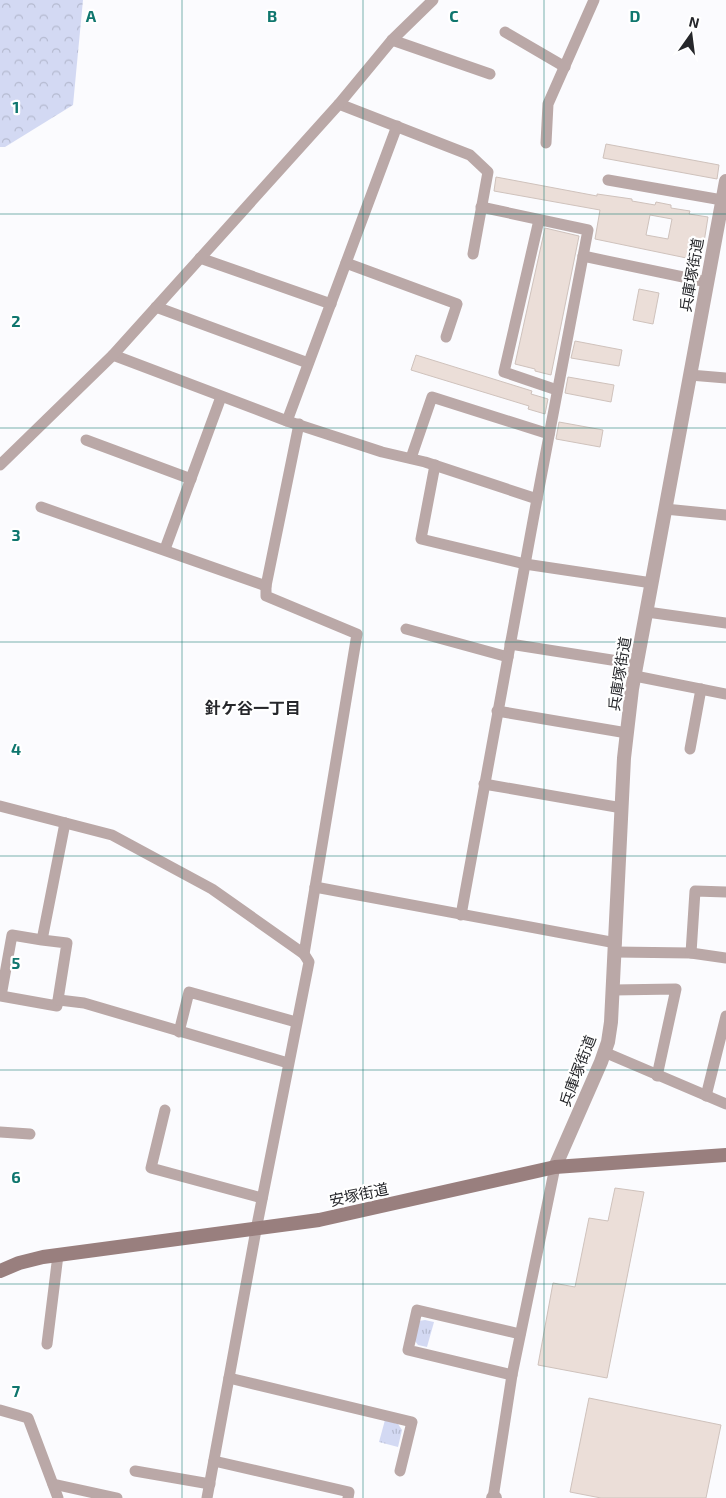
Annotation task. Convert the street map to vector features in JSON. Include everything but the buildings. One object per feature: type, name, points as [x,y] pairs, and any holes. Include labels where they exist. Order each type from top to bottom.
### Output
[{"type":"main road","name":"安塚街道","points":[[0,1271],[19,1263],[58,1255],[256,1230],[319,1220],[555,1167],[726,1155]]},
{"type":"street","points":[[0,465],[113,355],[339,104],[392,40],[433,0]]},
{"type":"street","points":[[546,142],[548,104],[594,0]]},
{"type":"street","points":[[505,32],[565,67]]},
{"type":"street","points":[[392,40],[490,74]]},
{"type":"street","points":[[339,104],[470,154],[488,172],[473,254]]},
{"type":"street","points":[[288,421],[397,126]]},
{"type":"street","points":[[608,180],[722,200]]},
{"type":"street","name":"兵庫塚街道","points":[[555,1167],[604,1052],[611,1022],[624,758],[627,733],[636,670],[665,508],[726,181]]},
{"type":"street","points":[[461,915],[588,230],[481,207]]},
{"type":"street","points":[[539,220],[504,372],[558,390]]},
{"type":"street","points":[[583,256],[708,282]]},
{"type":"street","points":[[200,258],[331,304]]},
{"type":"street","points":[[346,263],[457,304],[446,337]]},
{"type":"street","points":[[156,307],[308,363]]},
{"type":"street","points":[[113,355],[288,421],[382,452],[436,465],[537,499]]},
{"type":"street","points":[[690,375],[726,378]]},
{"type":"street","points":[[165,549],[221,397]]},
{"type":"street","points":[[411,458],[432,397],[549,434]]},
{"type":"street","points":[[299,424],[266,586],[266,596],[357,634],[304,954]]},
{"type":"street","points":[[86,440],[190,480]]},
{"type":"street","points":[[436,465],[421,539],[525,564],[652,583]]},
{"type":"street","points":[[41,506],[266,586]]},
{"type":"street","points":[[665,508],[726,515]]},
{"type":"street","points":[[647,612],[726,623]]},
{"type":"street","points":[[406,629],[508,657]]},
{"type":"street","points":[[510,644],[636,670],[701,689],[726,694]]},
{"type":"street","points":[[690,749],[701,689]]},
{"type":"street","points":[[498,711],[627,733]]},
{"type":"street","points":[[484,784],[622,808]]},
{"type":"street","points":[[0,806],[112,835],[212,889],[304,954],[309,962],[262,1198],[207,1498]]},
{"type":"street","points":[[42,940],[65,823]]},
{"type":"street","points":[[315,887],[461,915],[615,948],[691,953],[726,958]]},
{"type":"street","points":[[691,953],[695,891],[726,892]]},
{"type":"street","points":[[12,935],[42,940],[67,943],[57,1006],[1,996],[12,935]]},
{"type":"street","points":[[613,990],[676,989],[657,1076]]},
{"type":"street","points":[[179,1032],[189,992],[296,1022]]},
{"type":"street","points":[[58,1000],[84,1004],[288,1063]]},
{"type":"street","points":[[706,1096],[726,1016]]},
{"type":"street","points":[[604,1052],[726,1104]]},
{"type":"street","points":[[165,1110],[151,1168],[262,1198]]},
{"type":"street","points":[[0,1132],[30,1134]]},
{"type":"street","points":[[494,1498],[512,1375],[555,1167]]},
{"type":"street","points":[[47,1344],[58,1255]]},
{"type":"street","points":[[512,1375],[408,1350],[418,1310],[520,1334]]},
{"type":"street","points":[[229,1378],[412,1422],[400,1471]]},
{"type":"street","points":[[0,1410],[28,1418],[58,1498]]},
{"type":"street","points":[[214,1461],[349,1492],[348,1498]]},
{"type":"street","points":[[135,1471],[210,1484]]},
{"type":"street","points":[[53,1484],[117,1498]]},
{"type":"green space","points":[[0,0],[83,0],[73,105],[5,147],[0,147]]},
{"type":"green space","points":[[419,1321],[434,1322],[427,1347],[418,1345],[415,1341]]},
{"type":"green space","points":[[385,1420],[398,1424],[402,1430],[398,1447],[379,1442]]},
{"type":"district","name":"針ケ谷一丁目","points":[[253,708]]}]
